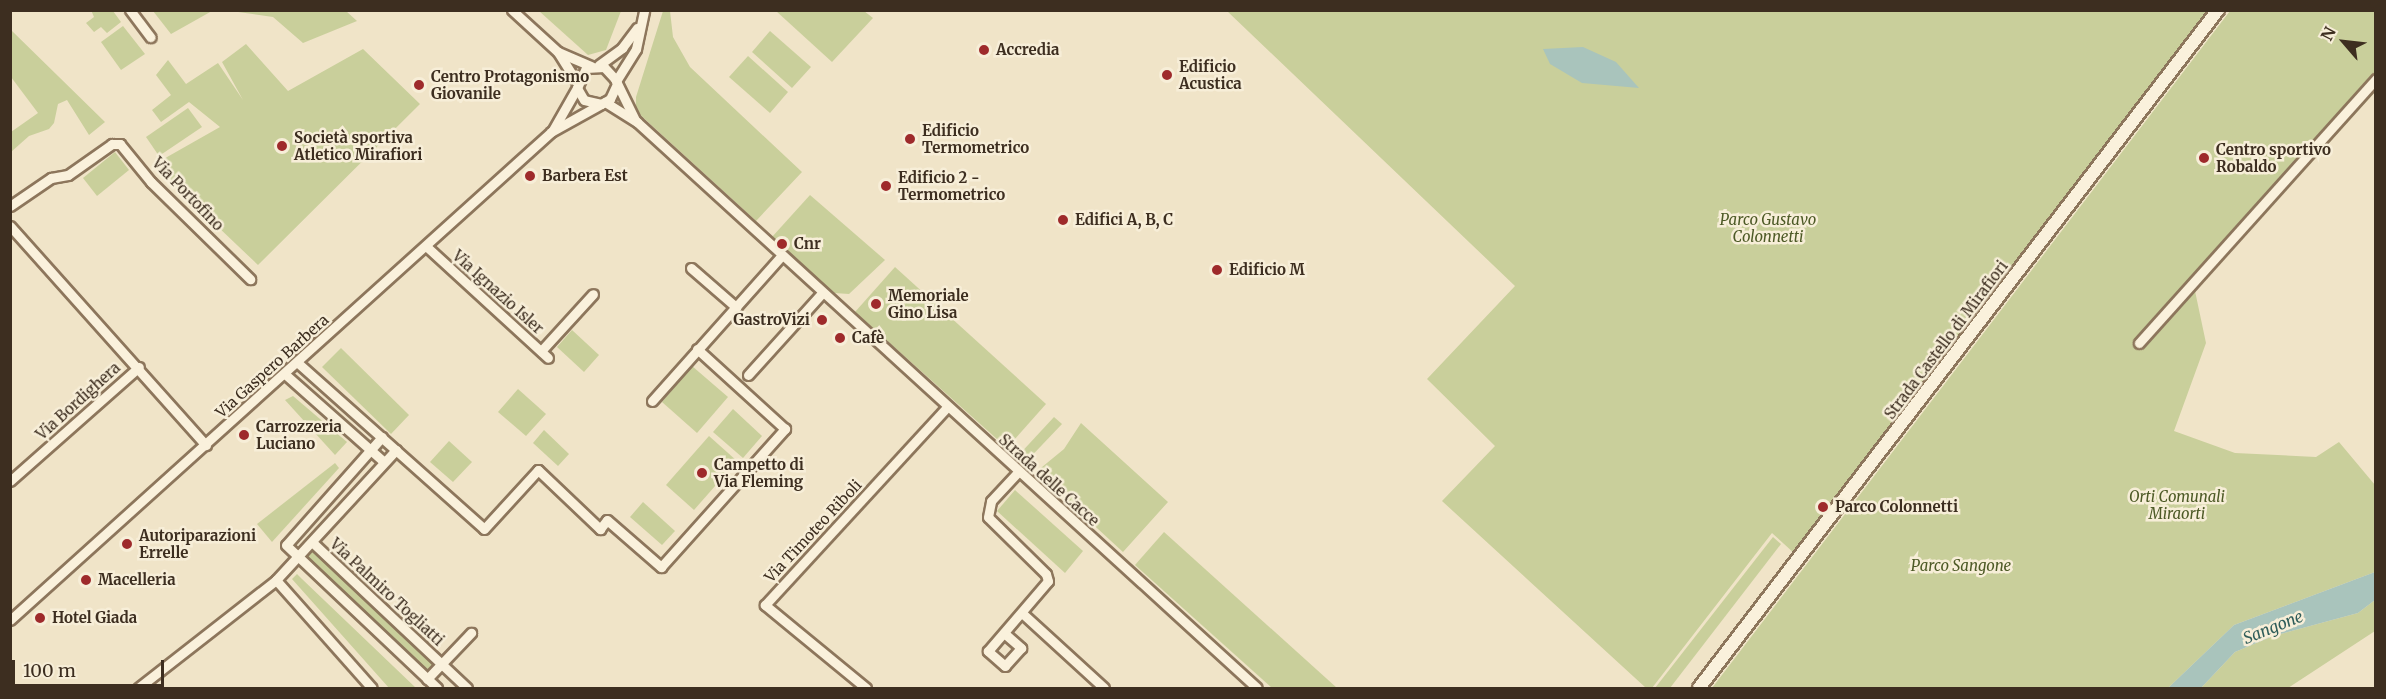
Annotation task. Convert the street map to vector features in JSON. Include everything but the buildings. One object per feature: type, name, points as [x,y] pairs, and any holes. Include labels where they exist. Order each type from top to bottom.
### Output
[{"type":"street","points":[[130,10],[150,37]]},
{"type":"street","name":"Strada delle Cacce","points":[[512,10],[558,52],[584,100],[603,103],[637,122],[781,256],[1257,688]]},
{"type":"street","points":[[603,103],[636,49],[644,10]]},
{"type":"street","name":"Strada Castello di Mirafiori","points":[[1699,688],[2218,10]]},
{"type":"street","points":[[577,85],[582,72],[622,48],[640,23]]},
{"type":"street","name":"Strada delle Cacce","points":[[558,52],[610,71],[637,122]]},
{"type":"street","points":[[2139,343],[2376,79]]},
{"type":"street","name":"Via Gaspero Barbera","points":[[551,132],[577,85]]},
{"type":"street","name":"Via Gaspero Barbera","points":[[10,620],[427,248],[551,132],[603,103]]},
{"type":"street","name":"Via Portofino","points":[[10,206],[51,178],[68,175],[112,144],[120,144],[151,182],[250,279]]},
{"type":"street","points":[[10,226],[139,367],[206,445]]},
{"type":"street","name":"Via Ignazio Isler","points":[[427,248],[548,358]]},
{"type":"street","points":[[652,402],[781,256]]},
{"type":"street","points":[[691,268],[736,308]]},
{"type":"street","points":[[748,375],[822,293]]},
{"type":"street","points":[[541,351],[593,294]]},
{"type":"street","points":[[298,363],[484,529],[538,470],[600,529],[607,520],[661,567],[785,429],[697,349]]},
{"type":"street","name":"Via Bordighera","points":[[10,481],[139,367]]},
{"type":"street","points":[[286,375],[384,462]]},
{"type":"street","name":"Via Timoteo Riboli","points":[[866,688],[765,605],[947,406]]},
{"type":"street","points":[[382,437],[286,545],[437,688]]},
{"type":"street","name":"Via Palmiro Togliatti","points":[[138,688],[276,580],[396,450]]},
{"type":"street","points":[[1004,633],[1046,585],[1047,578],[996,528],[987,512],[991,501],[1018,471]]},
{"type":"street","name":"Via Palmiro Togliatti","points":[[312,542],[467,688]]},
{"type":"street","points":[[276,580],[372,688]]},
{"type":"street","points":[[1022,613],[1104,688]]},
{"type":"street","name":"Via Palmiro Togliatti","points":[[427,679],[471,633]]},
{"type":"green space","points":[[91,10],[113,11],[121,22],[107,33],[101,27],[94,32],[86,23],[94,17]]},
{"type":"green space","points":[[153,11],[212,11],[171,34]]},
{"type":"green space","points":[[231,11],[346,11],[357,21],[303,43],[273,17]]},
{"type":"green space","points":[[539,11],[621,11],[606,50],[588,55]]},
{"type":"green space","points":[[663,11],[670,11],[673,37],[690,67],[802,172],[756,221],[636,111],[636,97]]},
{"type":"green space","points":[[776,11],[864,11],[873,18],[832,62]]},
{"type":"green space","name":"Parco Gustavo Colonnetti","points":[[1227,11],[2208,11],[1795,554],[1772,533],[1652,688],[1646,688],[1442,501],[1495,446],[1427,379],[1515,286]]},
{"type":"green space","name":"Parco Sangone","points":[[2230,11],[2375,11],[2375,92],[2195,291],[2206,343],[2174,431],[2235,453],[2316,457],[2339,442],[2375,485],[2375,572],[2234,625],[2168,688],[1712,688]]},
{"type":"green space","points":[[123,26],[145,54],[121,70],[101,42]]},
{"type":"green space","points":[[11,30],[105,122],[89,135],[67,100],[58,104],[54,123],[49,129],[29,136],[11,152],[11,132],[38,113],[11,77]]},
{"type":"green space","points":[[770,31],[811,67],[792,88],[752,52]]},
{"type":"green space","name":"Società sportiva Atletico Mirafiori","points":[[246,44],[288,91],[363,49],[420,104],[258,265],[153,165],[220,127],[189,102],[161,122],[152,110],[171,95],[156,75],[168,60],[186,84],[218,63],[243,100],[222,62]]},
{"type":"green space","points":[[748,56],[788,92],[770,113],[729,77]]},
{"type":"green space","points":[[188,108],[202,127],[159,156],[146,137]]},
{"type":"green space","points":[[115,152],[129,170],[97,196],[83,178]]},
{"type":"green space","points":[[810,195],[885,260],[849,294],[834,293],[772,237]]},
{"type":"green space","points":[[895,267],[1046,404],[1007,448],[855,312]]},
{"type":"green space","points":[[572,330],[599,355],[584,372],[557,347]]},
{"type":"green space","points":[[341,348],[409,415],[391,434],[322,367]]},
{"type":"green space","points":[[692,366],[728,397],[697,433],[662,402]]},
{"type":"green space","points":[[518,389],[546,414],[526,436],[498,412]]},
{"type":"green space","points":[[293,396],[347,442],[335,455],[285,400]]},
{"type":"green space","name":"Campetto di Via Fleming","points":[[733,409],[762,436],[743,458],[713,432]]},
{"type":"green space","points":[[1054,417],[1062,424],[1022,466],[1015,459]]},
{"type":"green space","points":[[1081,423],[1168,502],[1123,552],[1036,472],[1064,449]]},
{"type":"green space","points":[[544,430],[569,454],[558,466],[533,443]]},
{"type":"green space","name":"Campetto di Via Fleming","points":[[709,436],[737,461],[694,510],[666,485]]},
{"type":"green space","points":[[449,441],[472,462],[453,482],[430,462]]},
{"type":"green space","points":[[335,463],[339,468],[272,542],[257,524]]},
{"type":"green space","points":[[1015,490],[1083,551],[1065,573],[997,511]]},
{"type":"green space","points":[[643,502],[675,531],[662,545],[630,517]]},
{"type":"green space","points":[[1164,532],[1337,688],[1272,688],[1135,565]]},
{"type":"green space","points":[[1773,537],[1781,544],[1670,688],[1655,688]]},
{"type":"green space","points":[[311,549],[433,664],[427,670],[306,555]]},
{"type":"green space","points":[[297,574],[416,688],[389,688],[292,579]]},
{"type":"green space","points":[[2375,600],[2375,631],[2288,688],[2201,688],[2235,652],[2273,636],[2358,613]]},
{"type":"water","points":[[1583,47],[1616,62],[1639,88],[1582,83],[1550,64],[1543,49]]},
{"type":"water","name":"Sangone","points":[[2375,572],[2375,600],[2358,613],[2273,636],[2235,652],[2201,688],[2168,688],[2234,625]]},
{"type":"place","name":"Accredia","points":[[984,50]]},
{"type":"place","name":"Edificio Acustica","points":[[1167,75]]},
{"type":"place","name":"Centro Protagonismo Giovanile","points":[[419,85]]},
{"type":"place","name":"Edificio Termometrico","points":[[910,139]]},
{"type":"place","name":"Società sportiva Atletico Mirafiori","points":[[282,146]]},
{"type":"place","name":"Centro sportivo Robaldo","points":[[2204,158]]},
{"type":"place","name":"Barbera Est","points":[[530,176]]},
{"type":"place","name":"Edificio 2 - Termometrico","points":[[886,186]]},
{"type":"place","name":"Edifici A, B, C","points":[[1063,220]]},
{"type":"place","name":"Cnr","points":[[782,244]]},
{"type":"place","name":"Edificio M","points":[[1217,270]]},
{"type":"place","name":"Memoriale Gino Lisa","points":[[876,304]]},
{"type":"place","name":"GastroVizi","points":[[822,320]]},
{"type":"place","name":"Cafè","points":[[840,338]]},
{"type":"place","name":"Carrozzeria Luciano","points":[[244,435]]},
{"type":"place","name":"Campetto di Via Fleming","points":[[702,473]]},
{"type":"place","name":"Parco Colonnetti","points":[[1823,507]]},
{"type":"place","name":"Autoriparazioni Errelle","points":[[127,544]]},
{"type":"place","name":"Macelleria","points":[[86,580]]},
{"type":"place","name":"Hotel Giada","points":[[40,618]]},
{"type":"park label","name":"Orti Comunali Miraorti","points":[[2177,504]]}]
